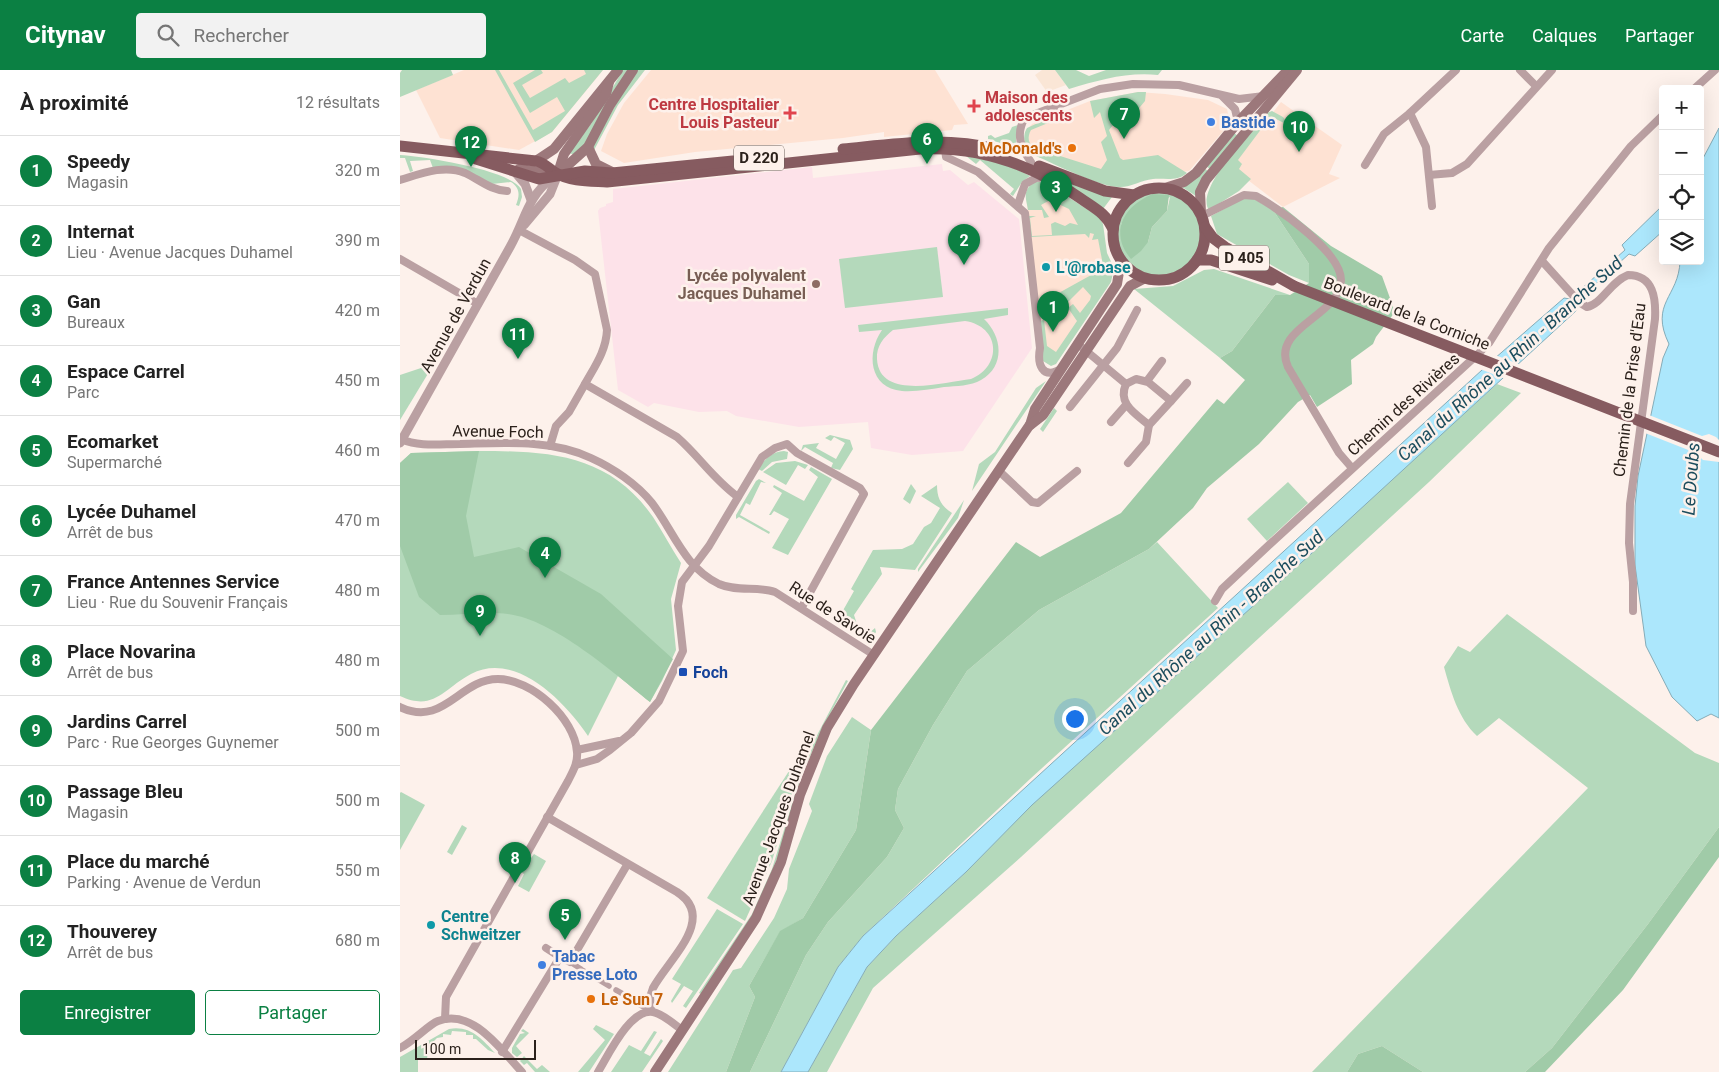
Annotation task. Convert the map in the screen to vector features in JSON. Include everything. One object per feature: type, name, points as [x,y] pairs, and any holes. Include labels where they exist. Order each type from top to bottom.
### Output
[{"type":"main road","points":[[536,161],[554,148],[618,70]]},
{"type":"main road","points":[[448,151],[539,179],[558,174],[588,147],[610,104],[633,70]]},
{"type":"main road","points":[[1288,70],[1267,98],[1206,180],[1200,192],[1204,246],[1197,260],[1184,272],[1174,277],[1157,280],[1145,278],[1132,271],[1121,260],[1114,244],[1113,229],[1118,211],[1134,194],[1147,189],[1165,188],[1188,180],[1238,122],[1267,98],[1297,70]]},
{"type":"main road","points":[[558,174],[564,154],[606,94],[609,82]]},
{"type":"main road","name":"D 220","points":[[558,174],[584,171],[612,173],[934,141],[982,146],[1031,162],[1105,192],[1134,194]]},
{"type":"main road","points":[[400,146],[536,161],[544,163],[558,174]]},
{"type":"main road","points":[[588,147],[596,164],[612,173]]},
{"type":"main road","name":"D 220","points":[[501,167],[558,174],[580,181],[607,182],[893,152],[945,149],[991,155],[1028,168],[1102,212],[1113,229]]},
{"type":"main road","points":[[1165,188],[1184,194],[1202,219]]},
{"type":"main road","name":"Boulevard de la Corniche","points":[[1202,219],[1213,238],[1225,247],[1291,285]]},
{"type":"main road","name":"Avenue Jacques Duhamel","points":[[655,1072],[756,918],[781,862],[800,795],[820,742],[854,684],[1030,426],[1043,414],[1083,347],[1117,284],[1121,260]]},
{"type":"main road","name":"Boulevard de la Corniche","points":[[1197,260],[1211,260],[1291,285],[1719,452]]},
{"type":"main road","name":"Avenue Jacques Duhamel","points":[[1030,426],[1035,409],[1062,368],[1083,347],[1130,286],[1145,278]]},
{"type":"street","points":[[1365,165],[1384,134],[1410,113],[1456,70]]},
{"type":"street","points":[[1520,70],[1536,86]]},
{"type":"street","points":[[1429,175],[1452,173],[1466,164],[1552,70]]},
{"type":"street","points":[[1698,85],[1715,70]]},
{"type":"street","points":[[1031,162],[1024,152],[1020,139],[1026,118],[1085,94],[1124,85],[1179,85],[1223,97],[1244,99],[1267,98]]},
{"type":"street","points":[[1223,97],[1235,109],[1238,122]]},
{"type":"street","points":[[1410,113],[1426,147],[1432,206]]},
{"type":"street","name":"Chemin des Rivières","points":[[1214,601],[1228,583],[1478,354],[1489,342],[1542,262],[1549,248],[1608,172],[1631,146],[1659,120]]},
{"type":"street","points":[[945,149],[946,157],[978,172],[1018,204],[1025,213],[1040,348],[1038,361],[1042,369],[1047,372],[1056,372],[1062,368]]},
{"type":"street","points":[[400,180],[435,170],[451,169],[465,173],[490,187],[507,192]]},
{"type":"street","points":[[515,172],[525,184],[531,200]]},
{"type":"street","name":"Avenue de Verdun","points":[[401,441],[519,230],[531,200],[539,188],[558,174]]},
{"type":"street","name":"Avenue de Verdun","points":[[519,230],[550,194],[558,174]]},
{"type":"street","points":[[1018,204],[1025,184],[1036,178],[1046,177]]},
{"type":"street","points":[[1202,219],[1244,195],[1256,196],[1321,245],[1337,265],[1341,279],[1338,292],[1317,316],[1288,341],[1283,355],[1288,367],[1339,452],[1352,468]]},
{"type":"street","points":[[519,230],[575,260],[595,274],[607,330],[605,349],[586,384],[568,412],[556,426],[550,446]]},
{"type":"street","points":[[400,260],[478,304]]},
{"type":"street","name":"Chemin de la Prise d'Eau","points":[[1542,262],[1572,295],[1587,307],[1593,306],[1611,285],[1628,276],[1645,281],[1651,286],[1655,299],[1651,351],[1630,504],[1629,542],[1633,582],[1633,611]]},
{"type":"street","points":[[1070,407],[1117,348],[1136,310]]},
{"type":"street","points":[[1083,347],[1126,384]]},
{"type":"street","points":[[1147,381],[1162,361]]},
{"type":"street","points":[[1150,425],[1126,405],[1123,394],[1126,384],[1136,379],[1147,381],[1171,401]]},
{"type":"street","points":[[1128,463],[1146,442],[1150,425],[1186,383]]},
{"type":"street","points":[[586,384],[677,437],[688,446],[719,484],[738,497]]},
{"type":"street","points":[[1111,422],[1126,405]]},
{"type":"street","name":"Avenue Foch","points":[[401,441],[420,445],[512,443],[550,446],[592,458],[634,484],[651,502],[680,549],[693,566]]},
{"type":"street","points":[[576,765],[597,758],[622,740],[656,707],[682,656],[683,643],[678,613],[678,597],[682,582],[709,546],[762,457],[775,448],[788,444],[797,454],[860,488],[864,494],[802,608]]},
{"type":"street","points":[[999,471],[1032,502],[1038,503],[1077,471]]},
{"type":"street","name":"Rue de Savoie","points":[[693,566],[727,587],[768,590],[802,608],[874,656]]},
{"type":"street","points":[[400,707],[412,711],[436,710],[482,681],[505,679],[544,698],[553,706],[569,727],[577,750],[576,765],[446,996],[445,1020]]},
{"type":"street","points":[[577,750],[622,740]]},
{"type":"street","points":[[547,817],[684,897],[692,906],[694,913],[692,928],[653,988],[650,997],[652,1011]]},
{"type":"street","points":[[570,962],[627,865]]},
{"type":"street","points":[[546,948],[609,986]]},
{"type":"street","points":[[502,1052],[560,957]]},
{"type":"street","points":[[616,990],[682,1030]]},
{"type":"street","points":[[598,1072],[630,1022],[638,1015],[652,1011]]},
{"type":"street","points":[[400,1048],[419,1037],[434,1023],[445,1020],[461,1020],[475,1026],[522,1072]]},
{"type":"shaded area","points":[[464,70],[603,70],[552,132],[519,150],[440,138],[416,90]]},
{"type":"shaded area","name":"Centre Hospitalier Louis Pasteur","points":[[651,70],[935,70],[968,124],[954,125],[952,130],[884,137],[884,132],[843,138],[695,152],[624,163],[601,151],[607,134],[624,103]]},
{"type":"shaded area","points":[[1042,70],[1055,70],[1066,85],[1047,92],[1035,75]]},
{"type":"shaded area","points":[[1138,92],[1208,100],[1227,109],[1230,123],[1189,171],[1124,181],[1036,156],[1027,149],[1025,132],[1032,124],[1090,101]]},
{"type":"shaded area","points":[[1281,102],[1342,145],[1329,174],[1340,178],[1283,207],[1231,167]]},
{"type":"shaded area","name":"Lycée polyvalent Jacques Duhamel","points":[[942,164],[943,171],[950,170],[968,185],[974,182],[1019,219],[1032,348],[963,451],[912,455],[871,448],[868,422],[799,427],[736,416],[727,411],[699,412],[654,403],[648,407],[618,390],[598,211],[606,206],[606,204],[613,202],[613,189],[812,167],[813,178]]},
{"type":"shaded area","points":[[1037,184],[1096,228],[1107,279],[1049,364],[1044,361],[1026,195]]},
{"type":"green space","points":[[402,70],[451,70],[453,75],[400,97],[400,73]]},
{"type":"green space","points":[[495,70],[499,70],[533,130],[565,111],[557,97],[530,113],[513,83],[535,70],[541,70],[543,73],[522,85],[530,98],[565,78],[569,83],[586,74],[584,70],[603,70],[552,132],[535,142]]},
{"type":"green space","points":[[623,70],[629,70],[587,141],[575,155],[569,153],[591,124]]},
{"type":"green space","points":[[638,70],[645,70],[618,105],[593,152],[594,144],[626,86]]},
{"type":"green space","points":[[1055,70],[1076,70],[1089,76],[1106,70],[1162,70],[1158,75],[1124,76],[1069,89]]},
{"type":"green space","points":[[1146,92],[1145,101],[1124,126],[1117,120],[1109,130],[1120,158],[1123,160],[1158,155],[1187,173],[1183,176],[1175,179],[1153,179],[1124,187],[1102,184],[1032,154],[1025,144],[1024,136],[1027,128],[1064,111],[1065,116],[1031,130],[1029,138],[1031,144],[1035,148],[1101,169],[1107,160],[1101,142],[1107,136],[1100,112],[1094,118],[1090,101]]},
{"type":"green space","points":[[1272,111],[1283,117],[1290,126],[1276,119],[1268,120],[1238,160],[1242,164],[1239,169],[1251,179],[1239,191],[1209,210],[1207,201],[1210,189],[1217,175],[1250,132],[1267,113]]},
{"type":"green space","points":[[1018,125],[1016,140],[1018,149],[988,139],[988,136],[991,135],[995,138],[1009,133],[1012,127]]},
{"type":"green space","points":[[1233,132],[1239,137],[1211,170],[1205,165]]},
{"type":"green space","points":[[400,155],[465,165],[501,176],[514,182],[521,189],[522,197],[519,206],[516,205],[519,195],[518,189],[511,182],[492,184],[469,172],[433,168],[430,160],[410,161],[413,171],[410,172],[405,158],[400,158]]},
{"type":"green space","points":[[966,156],[1007,166],[1030,176],[1022,182],[1013,196],[1010,194],[1014,189],[980,160],[976,164]]},
{"type":"green space","points":[[1203,167],[1209,172],[1196,196],[1182,187]]},
{"type":"green space","points":[[1050,174],[1112,197],[1103,209]]},
{"type":"green space","points":[[1034,182],[1045,182],[1099,217],[1103,224],[1107,253],[1114,268],[1111,282],[1056,364],[1051,366],[1043,361],[1039,321],[1044,320],[1047,346],[1056,352],[1077,321],[1068,308],[1073,304],[1080,313],[1091,296],[1083,287],[1065,305],[1038,308],[1037,305],[1102,269],[1098,266],[1103,265],[1098,239],[1092,240],[1094,234],[1090,233],[1089,238],[1085,234],[1031,237],[1029,216],[1036,216],[1030,218],[1032,236],[1052,235],[1051,224],[1055,222],[1065,226],[1070,223],[1078,225],[1069,209],[1050,200],[1041,205],[1049,217],[1044,218],[1042,210],[1028,210],[1026,192]]},
{"type":"green space","points":[[1159,191],[1177,196],[1190,206],[1197,219],[1200,234],[1197,249],[1190,262],[1177,271],[1160,275],[1142,272],[1129,263],[1121,250],[1117,235],[1120,220],[1127,206],[1140,196]],"holes":[[[1170,197],[1167,211],[1152,227],[1148,242],[1121,224]]]},
{"type":"green space","points":[[1153,194],[1169,195],[1167,211],[1152,227],[1148,242],[1131,259],[1124,249],[1121,240],[1120,230],[1122,221],[1134,206]]},
{"type":"green space","points":[[1247,198],[1254,199],[1273,210],[1309,264],[1309,283],[1289,275],[1217,234],[1211,216]]},
{"type":"green space","points":[[1283,207],[1331,246],[1382,276],[1395,312],[1373,344],[1351,360],[1352,384],[1317,407],[1310,395],[1298,402],[1259,444],[1207,488],[1193,508],[1149,549],[1039,610],[967,671],[933,725],[898,789],[895,810],[904,828],[887,857],[828,922],[806,955],[750,1072],[726,1072],[755,997],[749,986],[780,931],[803,918],[856,830],[871,730],[1016,542],[1040,557],[1121,513],[1217,399],[1224,404],[1245,380],[1220,358],[1232,351],[1275,295],[1290,295],[1309,283],[1309,264],[1273,210]]},
{"type":"green space","points":[[937,247],[943,297],[845,308],[839,259]]},
{"type":"green space","points":[[1214,269],[1290,295],[1275,295],[1232,351],[1220,358],[1134,289],[1173,286],[1204,270]]},
{"type":"green space","points":[[1008,308],[1008,315],[984,319],[995,334],[999,351],[995,367],[989,374],[973,383],[923,390],[902,391],[891,388],[883,383],[877,376],[873,359],[877,339],[882,330],[859,332],[858,325]],"holes":[[[965,321],[977,324],[991,338],[993,347],[988,365],[981,373],[971,379],[930,385],[901,385],[889,380],[881,372],[877,359],[879,346],[893,330]]]},
{"type":"green space","points":[[427,366],[432,367],[400,420],[400,375]]},
{"type":"green space","points":[[1046,381],[972,491],[979,464],[995,452],[1036,388]]},
{"type":"green space","points":[[1497,384],[1521,393],[1429,482],[1021,857],[873,988],[827,1072],[808,1072],[867,967],[896,936],[966,872],[1031,805]]},
{"type":"green space","points":[[1054,408],[1057,411],[1043,432],[1040,429]]},
{"type":"green space","points":[[830,435],[850,440],[853,449],[840,470],[831,468],[833,463],[805,447],[801,451],[803,445],[819,443],[816,448],[836,459],[845,443],[834,437],[831,441],[825,438]]},
{"type":"green space","points":[[479,451],[466,516],[474,557],[519,547],[601,594],[673,659],[650,702],[583,649],[545,626],[526,618],[500,613],[440,615],[419,597],[400,546],[400,463],[411,453]]},
{"type":"green space","points":[[784,451],[788,452],[787,459],[772,462],[762,471],[758,469],[769,457]]},
{"type":"green space","points":[[530,452],[553,455],[576,460],[597,468],[617,480],[636,496],[653,517],[681,563],[671,599],[676,650],[662,681],[650,702],[618,676],[588,736],[567,709],[553,696],[522,674],[505,669],[488,668],[471,674],[438,697],[430,700],[412,700],[400,696],[400,463],[411,453]]},
{"type":"green space","points":[[795,461],[808,465],[805,469],[798,465],[786,485],[763,472],[776,463]]},
{"type":"green space","points":[[811,467],[832,479],[788,555],[772,548],[789,519],[774,511],[769,515],[782,493],[773,487],[774,485],[804,501],[818,477],[809,470]]},
{"type":"green space","points":[[759,479],[766,483],[761,482],[750,505],[746,503],[740,515],[770,532],[769,534],[739,517],[736,519],[736,515]]},
{"type":"green space","points":[[1288,482],[1308,503],[1267,541],[1247,519]]},
{"type":"green space","points":[[911,484],[916,491],[910,504],[903,499]]},
{"type":"green space","points":[[937,485],[940,501],[952,513],[915,570],[880,567],[882,574],[854,615],[857,624],[862,628],[858,632],[865,637],[875,628],[876,632],[871,640],[867,641],[837,621],[854,591],[851,589],[873,550],[902,549],[913,544],[924,527],[931,523],[940,508],[921,496]]},
{"type":"green space","points":[[964,500],[958,518],[918,572],[918,569]]},
{"type":"green space","points":[[1157,542],[1218,608],[1030,779],[863,936],[838,967],[781,1072],[750,1072],[806,955],[828,922],[887,857],[904,828],[895,810],[898,789],[933,725],[967,671],[1039,610],[1149,549]]},
{"type":"green space","points":[[1507,614],[1695,753],[1719,763],[1719,827],[1648,924],[1552,1048],[1525,1072],[1423,1072],[1382,1046],[1358,1054],[1347,1072],[1312,1072],[1588,788],[1499,718],[1477,736],[1460,713],[1444,667],[1458,646],[1470,652]]},
{"type":"green space","points":[[846,680],[848,681],[824,725],[801,776],[779,854],[755,912],[701,994],[699,993],[752,914],[772,869],[803,768],[815,739]]},
{"type":"green space","points":[[852,717],[871,730],[856,830],[803,918],[780,932],[749,986],[755,997],[726,1072],[668,1072],[733,970],[741,968],[774,918],[787,889],[789,869],[812,811],[809,804],[827,756]]},
{"type":"green space","points":[[789,771],[797,776],[772,861],[745,921],[707,898]]},
{"type":"green space","points":[[400,793],[425,805],[400,850]]},
{"type":"green space","points":[[462,825],[467,828],[452,855],[447,852]]},
{"type":"green space","points":[[1719,827],[1719,857],[1623,990],[1545,1072],[1525,1072],[1552,1048],[1648,924]]},
{"type":"green space","points":[[534,854],[546,861],[529,892],[518,886],[524,874],[521,872]]},
{"type":"green space","points":[[717,909],[743,924],[686,1008],[683,1006],[693,991],[684,986],[672,1003],[671,1001],[681,984],[672,979]]},
{"type":"green space","points":[[596,1025],[614,1034],[589,1072],[578,1072],[605,1040],[593,1029]]},
{"type":"green space","points":[[449,1029],[463,1029],[475,1034],[495,1053],[488,1050],[476,1039],[473,1039],[473,1035],[466,1035],[466,1032],[452,1031],[451,1035],[443,1034],[443,1037],[437,1038],[428,1047],[427,1060],[418,1060],[418,1072],[400,1072],[400,1057]]},
{"type":"green space","points":[[523,1029],[529,1033],[516,1046],[522,1053],[517,1057],[512,1053],[512,1048],[520,1034],[525,1033],[521,1031]]},
{"type":"green space","points":[[654,1031],[657,1032],[644,1053],[650,1056],[661,1039],[663,1041],[642,1072],[611,1072],[629,1045],[641,1051]]},
{"type":"green space","points":[[1382,1046],[1423,1072],[1347,1072],[1358,1054]]},
{"type":"green space","points":[[524,1056],[537,1069],[542,1065],[550,1072],[535,1072],[527,1063],[524,1065],[520,1061]]},
{"type":"water","name":"Le Doubs","points":[[1719,128],[1719,718],[1711,714],[1697,721],[1672,697],[1646,646],[1635,565],[1635,506],[1638,476],[1663,358],[1669,344],[1662,319],[1663,309],[1675,283],[1679,265],[1704,265],[1704,156]]},
{"type":"water","name":"Canal du Rhône au Rhin - Branche Sud","points":[[1659,209],[1659,235],[1635,256],[1629,254],[1580,298],[1573,305],[1577,310],[1342,526],[1032,805],[966,872],[896,936],[867,967],[808,1072],[781,1072],[838,967],[863,936],[1494,359],[1564,298],[1570,299],[1625,250],[1622,245]]},
{"type":"pier","points":[[1495,355],[1521,365],[1506,379],[1480,369]]},
{"type":"pier","points":[[1649,415],[1702,436],[1709,434],[1716,437],[1719,440],[1719,462],[1703,460],[1696,453],[1645,433]]},
{"type":"place","name":"Maison des adolescents","points":[[974,106]]},
{"type":"place","name":"Centre Hospitalier Louis Pasteur","points":[[790,113]]},
{"type":"place","name":"Bastide","points":[[1211,122]]},
{"type":"place","name":"France Antennes Service","points":[[1124,139]]},
{"type":"place","name":"McDonald's","points":[[1072,148]]},
{"type":"place","name":"Passage Bleu","points":[[1299,152]]},
{"type":"place","name":"Lycée Duhamel","points":[[927,164]]},
{"type":"place","name":"Thouverey","points":[[471,167]]},
{"type":"place","name":"Gan","points":[[1056,212]]},
{"type":"place","name":"Internat","points":[[964,265]]},
{"type":"place","name":"L'@robase","points":[[1046,267]]},
{"type":"place","name":"Lycée polyvalent Jacques Duhamel","points":[[816,284]]},
{"type":"place","name":"Speedy","points":[[1053,332]]},
{"type":"place","name":"Place du marché","points":[[518,359]]},
{"type":"place","name":"Espace Carrel","points":[[545,578]]},
{"type":"place","name":"Jardins Carrel","points":[[480,636]]},
{"type":"place","name":"Foch","points":[[683,672]]},
{"type":"place","name":"Place Novarina","points":[[515,883]]},
{"type":"place","name":"Centre Schweitzer","points":[[431,925]]},
{"type":"place","name":"Ecomarket","points":[[565,940]]},
{"type":"place","name":"Tabac Presse Loto","points":[[542,965]]},
{"type":"place","name":"Le Sun 7","points":[[591,999]]}]
